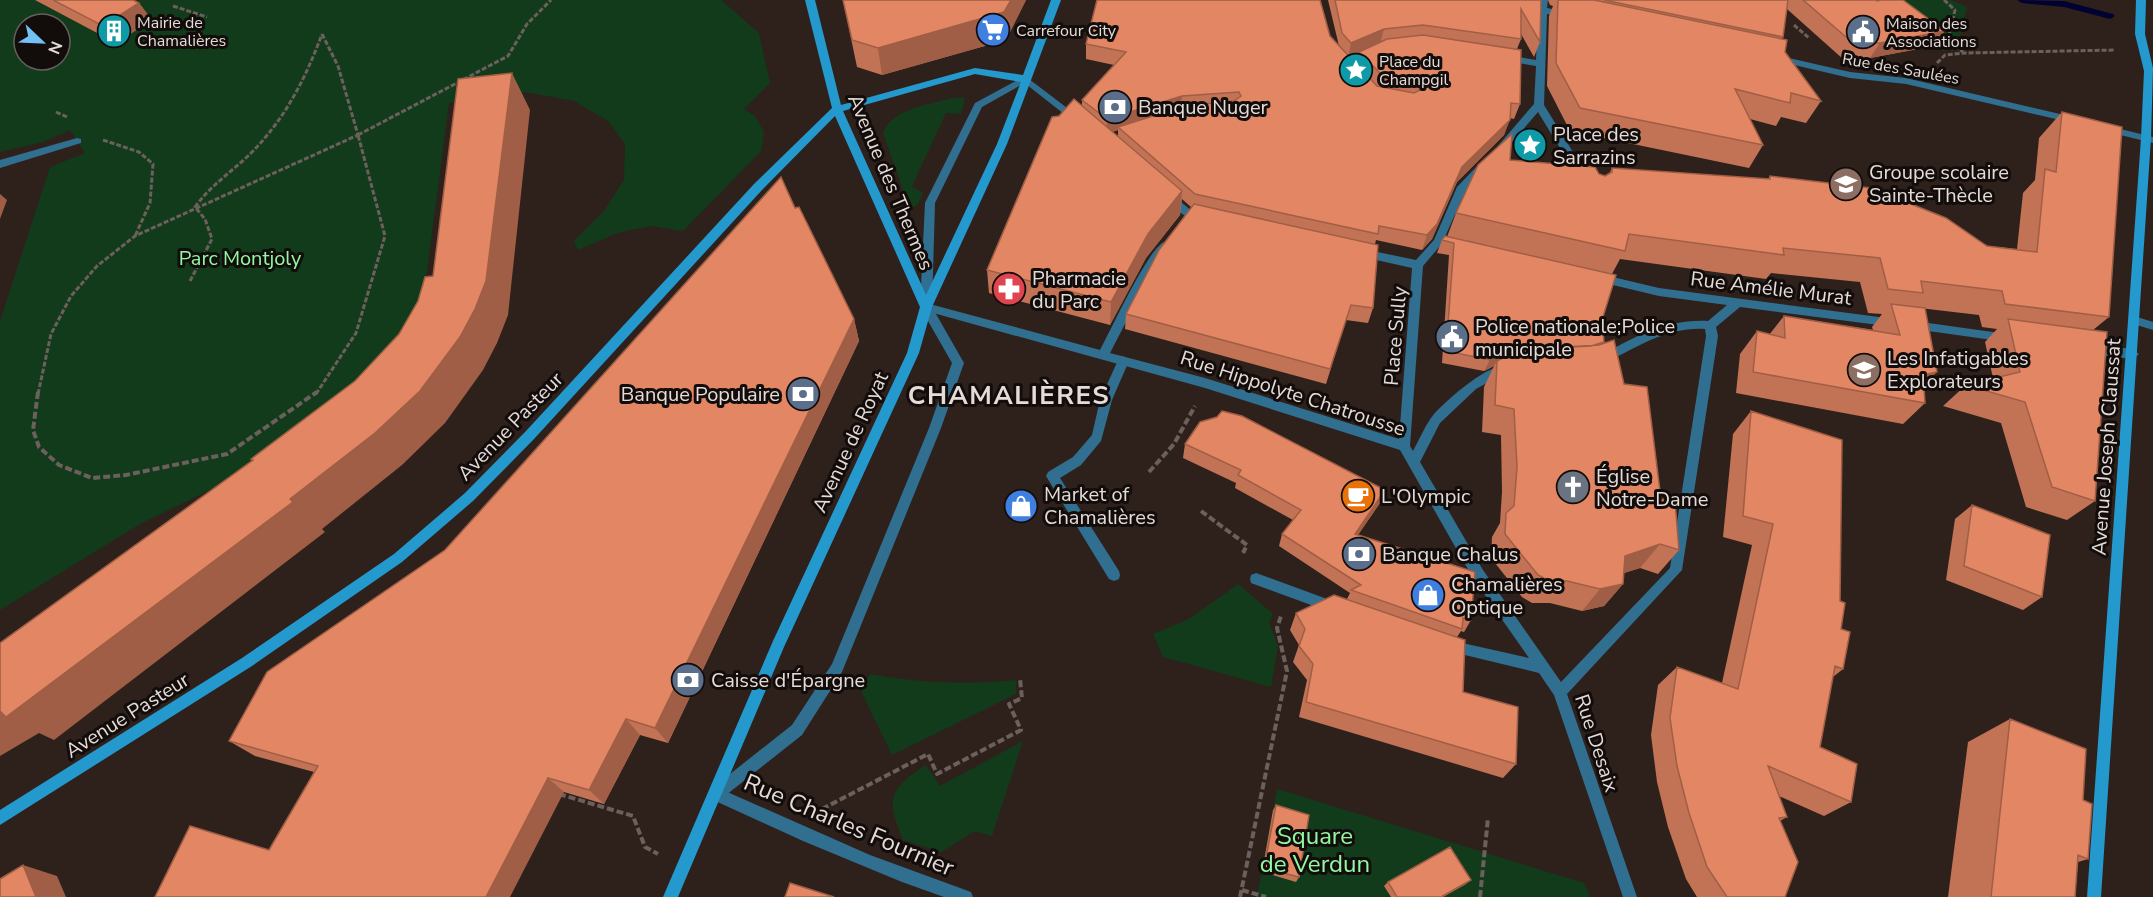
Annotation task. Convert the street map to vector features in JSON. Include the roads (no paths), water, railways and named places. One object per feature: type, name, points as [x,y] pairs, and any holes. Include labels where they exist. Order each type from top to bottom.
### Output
[{"type":"street","name":"Avenue des Thermes","points":[[810,0],[837,109],[926,307]]},
{"type":"street","name":"Avenue de Royat","points":[[670,897],[778,645],[913,353],[926,307],[1002,144],[1056,0]]},
{"type":"street","name":"Avenue Joseph Claussat","points":[[2094,897],[2134,320],[2149,139],[2149,71],[2140,34],[2141,4]]},
{"type":"street","points":[[1520,7],[1543,5],[1576,16]]},
{"type":"street","points":[[1543,5],[1539,105],[1591,192]]},
{"type":"street","points":[[1491,55],[1540,64]]},
{"type":"street","name":"Rue des Saulées","points":[[1769,56],[1850,75],[1906,81],[2080,122]]},
{"type":"street","name":"Avenue Pasteur","points":[[0,818],[247,662],[398,558],[469,497],[530,435],[758,186],[837,109],[975,71],[1025,79]]},
{"type":"street","points":[[716,794],[796,730],[837,668],[936,428],[958,363],[926,307],[930,203],[978,105],[1025,79],[1088,127]]},
{"type":"street","points":[[1350,250],[1418,265],[1438,242],[1463,186],[1495,156],[1539,105]]},
{"type":"street","points":[[2091,125],[2149,139]]},
{"type":"street","points":[[0,164],[77,141]]},
{"type":"street","points":[[1164,192],[1186,218],[1212,219]]},
{"type":"street","points":[[1103,356],[1152,262],[1171,238]]},
{"type":"street","points":[[1438,242],[1472,249]]},
{"type":"street","name":"Place Sully","points":[[1404,446],[1418,265]]},
{"type":"street","name":"Rue Amélie Murat","points":[[1592,276],[1659,292],[2018,339]]},
{"type":"street","points":[[1595,362],[1658,331],[1688,324],[1710,325],[1738,302]]},
{"type":"street","name":"Rue Hippolyte Chatrousse","points":[[926,307],[1205,384],[1404,446],[1478,574],[1560,692]]},
{"type":"street","points":[[2134,320],[2153,326]]},
{"type":"street","name":"Rue Desaix","points":[[1630,897],[1560,692],[1676,570],[1712,336],[1710,325]]},
{"type":"street","points":[[2076,347],[2133,354]]},
{"type":"street","points":[[1114,575],[1052,476],[1077,461],[1097,437],[1106,400],[1123,361]]},
{"type":"street","points":[[1414,460],[1436,420],[1472,386],[1501,370],[1512,368]]},
{"type":"street","points":[[1256,579],[1346,612]]},
{"type":"street","points":[[1433,641],[1466,652],[1544,668]]},
{"type":"street","name":"Rue Charles Fournier","points":[[716,794],[909,879],[966,897]]},
{"type":"waterway","points":[[2022,0],[2064,4],[2110,16]]},
{"type":"place","name":"Carrefour City","points":[[993,30]]},
{"type":"place","name":"Mairie de Chamalières","points":[[114,31]]},
{"type":"place","name":"Maison des Associations","points":[[1863,32]]},
{"type":"place","name":"Place du Champgil","points":[[1356,70]]},
{"type":"place","name":"Banque Nuger","points":[[1115,107]]},
{"type":"place","name":"Place des Sarrazins","points":[[1530,145]]},
{"type":"place","name":"Groupe scolaire Sainte-Thècle","points":[[1846,184]]},
{"type":"place","name":"Pharmacie du Parc","points":[[1009,289]]},
{"type":"place","name":"Police nationale;Police municipale","points":[[1452,337]]},
{"type":"place","name":"Les Infatigables Explorateurs","points":[[1864,370]]},
{"type":"place","name":"Banque Populaire","points":[[803,394]]},
{"type":"place","name":"Église Notre-Dame","points":[[1573,487]]},
{"type":"place","name":"L'Olympic","points":[[1358,496]]},
{"type":"place","name":"Market of Chamalières","points":[[1021,506]]},
{"type":"place","name":"Banque Chalus","points":[[1359,554]]},
{"type":"place","name":"Chamalières Optique","points":[[1428,595]]},
{"type":"place","name":"Caisse d'Épargne","points":[[688,680]]},
{"type":"district","name":"CHAMALIÈRES","points":[[1009,395]]},
{"type":"park label","name":"Parc Montjoly","points":[[240,258]]},
{"type":"park label","name":"Square de Verdun","points":[[1315,850]]}]
